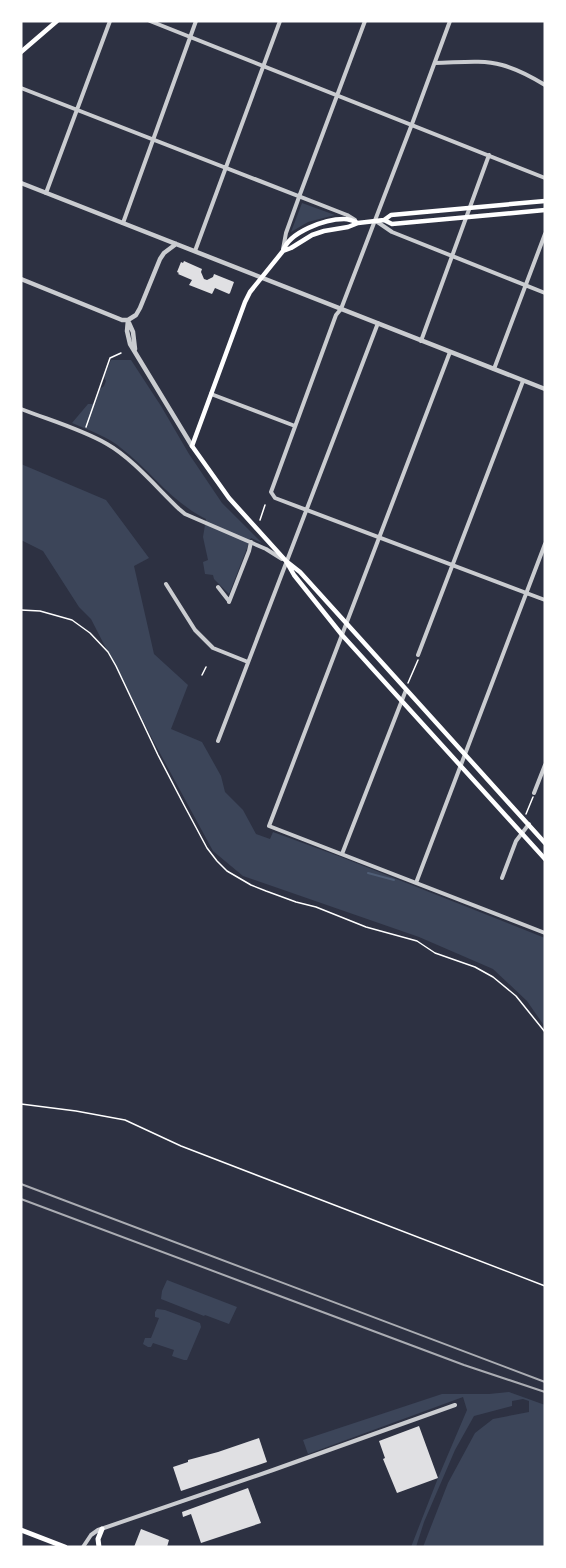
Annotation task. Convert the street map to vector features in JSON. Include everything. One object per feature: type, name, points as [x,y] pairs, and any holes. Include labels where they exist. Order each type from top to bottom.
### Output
[{"type":"main road","points":[[21,52],[57,21]]},
{"type":"main road","points":[[545,201],[391,215],[384,220],[358,223],[312,235],[283,251],[250,292],[245,302],[192,446],[229,498],[407,687],[545,843]]},
{"type":"main road","points":[[384,220],[392,224],[545,210]]},
{"type":"main road","points":[[286,561],[294,575],[342,635],[522,834],[543,853],[545,859]]},
{"type":"main road","points":[[99,1547],[98,1539],[102,1529]]},
{"type":"main road","points":[[21,1530],[65,1547]]},
{"type":"street","points":[[46,193],[110,21]]},
{"type":"street","points":[[150,21],[545,178]]},
{"type":"street","points":[[123,223],[196,21]]},
{"type":"street","points":[[195,251],[280,21]]},
{"type":"street","points":[[283,251],[286,233],[365,21]]},
{"type":"street","points":[[450,21],[271,489],[273,496],[306,510],[545,600]]},
{"type":"street","points":[[435,63],[484,62],[501,65],[545,85]]},
{"type":"street","points":[[21,88],[347,215],[358,223]]},
{"type":"street","points":[[422,341],[489,155]]},
{"type":"street","points":[[21,183],[545,389]]},
{"type":"street","points":[[375,221],[392,232],[545,293]]},
{"type":"street","points":[[494,369],[545,234]]},
{"type":"street","points":[[21,279],[122,320],[128,320],[136,315],[140,308],[160,259],[176,244]]},
{"type":"street","points":[[128,320],[133,332],[135,352],[192,446]]},
{"type":"street","points":[[218,741],[378,323]]},
{"type":"street","points":[[450,352],[268,826],[545,933]]},
{"type":"street","points":[[418,657],[523,381]]},
{"type":"street","points":[[211,394],[295,426]]},
{"type":"street","points":[[21,409],[108,444],[121,453],[185,514],[251,542],[286,561]]},
{"type":"street","points":[[218,587],[229,602],[251,542]]},
{"type":"street","points":[[416,883],[545,544]]},
{"type":"street","points":[[166,584],[195,630],[213,648],[248,662]]},
{"type":"street","points":[[342,854],[407,687]]},
{"type":"street","points":[[534,794],[545,765]]},
{"type":"street","points":[[502,878],[516,841],[529,825]]},
{"type":"street","points":[[83,1547],[91,1535],[102,1529],[455,1405]]},
{"type":"path","points":[[83,433],[110,358],[121,353]]},
{"type":"path","points":[[260,520],[265,506]]},
{"type":"path","points":[[21,610],[40,611],[72,621],[90,633],[108,652],[158,755],[207,848],[227,871],[266,891],[316,907],[366,927],[417,941],[435,953],[475,967],[498,981],[516,996],[545,1032]]},
{"type":"path","points":[[407,687],[418,657]]},
{"type":"path","points":[[202,675],[206,667]]},
{"type":"path","points":[[526,814],[534,794]]},
{"type":"path","points":[[21,1104],[125,1120],[181,1146],[545,1286]]},
{"type":"shaded area","points":[[302,203],[335,215],[308,222],[291,232]]},
{"type":"shaded area","points":[[111,360],[131,360],[222,503],[262,543],[251,538],[229,594],[214,579],[213,575],[205,574],[203,562],[208,560],[203,537],[206,519],[171,495],[116,444],[72,423],[88,404],[94,404],[106,381],[104,377]]},
{"type":"shaded area","points":[[21,464],[106,500],[149,558],[134,566],[154,654],[188,685],[171,729],[202,742],[221,776],[225,792],[243,810],[256,834],[270,839],[273,832],[545,938],[545,1027],[527,1001],[493,969],[419,937],[243,876],[213,851],[91,619],[79,607],[43,551],[21,540]]},
{"type":"shaded area","points":[[167,1280],[237,1307],[229,1324],[161,1299]]},
{"type":"shaded area","points":[[157,1309],[200,1323],[201,1327],[187,1360],[172,1356],[174,1350],[153,1343],[151,1347],[143,1344],[145,1338],[151,1338],[159,1318],[155,1317]]},
{"type":"shaded area","points":[[509,1392],[545,1405],[545,1547],[423,1547],[448,1483],[475,1433],[493,1419],[529,1412],[529,1401],[523,1399],[512,1401],[512,1406],[474,1416],[455,1450],[424,1522],[416,1547],[411,1547],[467,1410],[463,1397],[308,1454],[303,1440],[442,1394]]},
{"type":"building","points":[[184,261],[202,269],[204,279],[213,277],[214,274],[234,282],[230,293],[215,288],[212,294],[189,285],[192,280],[177,272],[181,262]]},
{"type":"building","points":[[419,1426],[438,1478],[397,1493],[383,1459],[385,1458],[379,1441]]},
{"type":"building","points":[[259,1438],[267,1462],[181,1491],[173,1467],[188,1462],[188,1460]]},
{"type":"building","points":[[248,1488],[261,1523],[201,1543],[191,1514],[183,1517],[182,1512]]},
{"type":"building","points":[[141,1529],[169,1540],[167,1547],[134,1547]]},
{"type":"waterway","points":[[368,873],[394,880]]},
{"type":"railway","points":[[21,1184],[545,1382]]},
{"type":"railway","points":[[21,1199],[464,1365],[545,1392]]}]
